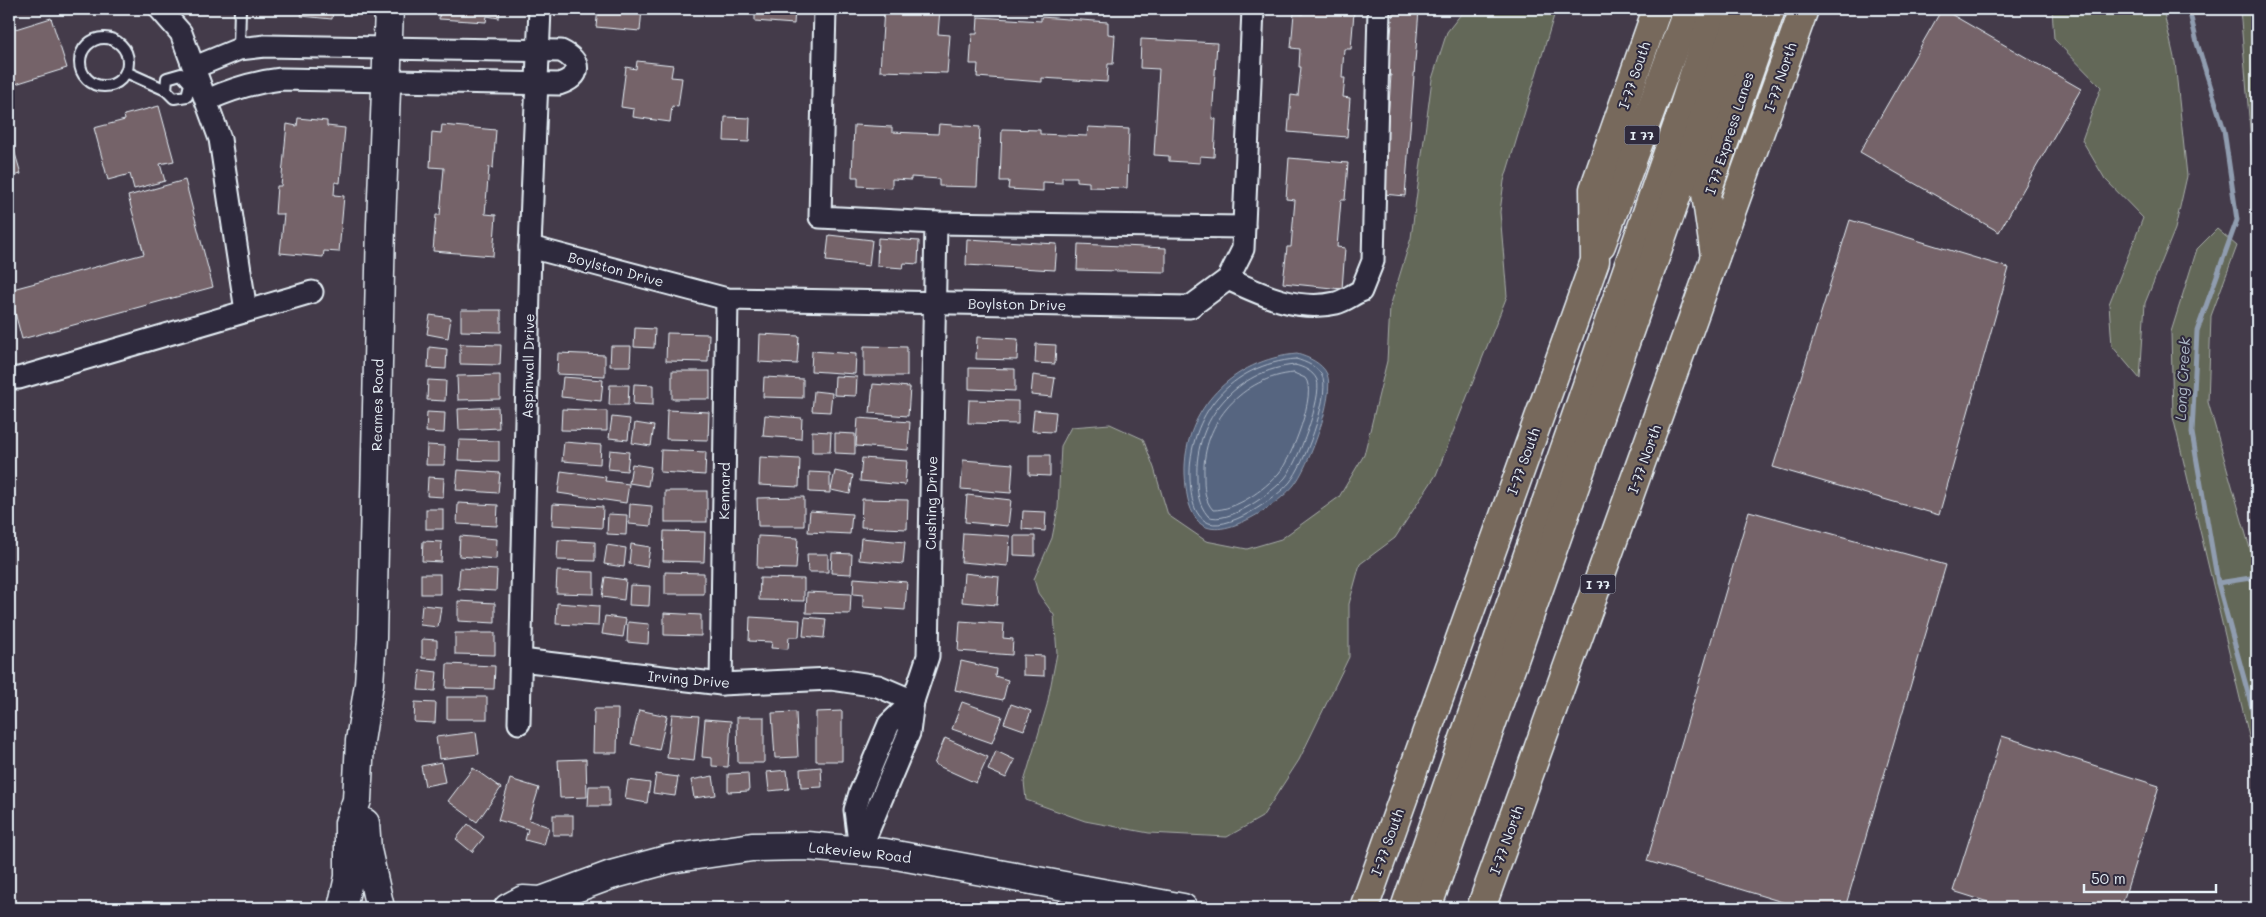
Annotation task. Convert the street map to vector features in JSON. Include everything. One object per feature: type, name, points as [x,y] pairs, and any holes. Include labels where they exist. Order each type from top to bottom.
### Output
[{"type":"highway","name":"I-77 South","points":[[1364,908],[1595,261],[1594,189],[1656,9]]},
{"type":"highway","name":"I 77","points":[[1595,261],[1688,9]]},
{"type":"highway","points":[[1428,908],[1427,879],[1715,9]]},
{"type":"highway","points":[[1405,908],[1427,879],[1742,9]]},
{"type":"highway","name":"I 77 Express Lanes","points":[[1716,260],[1706,194],[1771,9]]},
{"type":"highway","name":"I-77 North","points":[[1481,908],[1716,260],[1804,9]]},
{"type":"main road","name":"Reames Road","points":[[342,908],[350,877],[349,823],[357,800],[360,741],[369,684],[372,638],[389,9]]},
{"type":"main road","name":"Reames Road","points":[[357,800],[364,821],[367,850],[381,907]]},
{"type":"main road","name":"Lakeview Road","points":[[508,908],[523,900],[539,905],[611,875],[670,859],[700,853],[779,846],[860,850],[1183,908]]},
{"type":"street","points":[[160,9],[181,33],[220,139],[246,311]]},
{"type":"street","name":"Aspinwall Drive","points":[[519,723],[530,247],[540,9]]},
{"type":"street","points":[[825,9],[820,217],[936,223],[1244,227]]},
{"type":"street","name":"Boylston Drive","points":[[530,247],[728,299],[1190,307],[1228,279],[1243,249],[1254,9]]},
{"type":"street","points":[[1228,279],[1269,298],[1306,305],[1337,302],[1361,291],[1373,261],[1379,9]]},
{"type":"street","points":[[265,46],[561,51],[570,55],[576,64],[576,73],[570,81],[559,84],[274,80],[234,88],[198,83],[239,48],[265,46]]},
{"type":"street","points":[[483,84],[484,50]]},
{"type":"street","name":"Cushing Drive","points":[[860,850],[856,810],[860,793],[889,724],[913,700],[928,656],[936,223]]},
{"type":"street","points":[[9,378],[20,378],[312,292]]},
{"type":"street","name":"Kennard","points":[[721,684],[728,299]]},
{"type":"street","name":"Irving Drive","points":[[521,660],[721,684],[831,679],[878,686],[913,700]]},
{"type":"lane","points":[[239,48],[240,9]]},
{"type":"lane","points":[[96,39],[111,39],[119,43],[127,56],[126,72],[115,83],[100,86],[86,78],[82,71],[80,56],[84,49],[96,39]]},
{"type":"lane","points":[[126,72],[166,90],[174,98],[187,96],[198,83],[182,74],[168,78],[166,90]]},
{"type":"green space","points":[[1465,9],[1556,9],[1504,181],[1500,212],[1507,296],[1436,475],[1395,538],[1360,564],[1349,604],[1349,657],[1299,760],[1262,817],[1227,837],[1149,833],[1085,821],[1026,800],[1024,782],[1047,705],[1057,653],[1054,615],[1038,593],[1034,579],[1052,538],[1058,508],[1061,446],[1071,427],[1110,424],[1143,439],[1168,515],[1206,541],[1247,549],[1281,539],[1339,497],[1364,455],[1387,361],[1390,307],[1411,238],[1432,79],[1447,32]]},
{"type":"green space","points":[[2052,9],[2163,9],[2175,62],[2187,176],[2175,229],[2145,303],[2140,379],[2112,346],[2109,304],[2143,218],[2105,179],[2082,140],[2101,87],[2054,39]]},
{"type":"green space","points":[[2240,9],[2257,9],[2256,201]]},
{"type":"green space","points":[[2217,229],[2237,246],[2211,316],[2208,402],[2257,573],[2257,770],[2173,417],[2171,332],[2197,249]]},
{"type":"green space","points":[[721,902],[798,908],[699,908]]},
{"type":"water","points":[[1297,354],[1310,359],[1322,367],[1327,374],[1329,384],[1328,398],[1319,431],[1300,476],[1286,493],[1262,512],[1233,526],[1218,529],[1206,527],[1197,520],[1189,504],[1185,474],[1187,450],[1193,429],[1203,409],[1217,391],[1233,377],[1253,366],[1274,358]]},
{"type":"building","points":[[289,9],[347,9],[347,13],[333,11],[332,19],[301,16],[302,12]]},
{"type":"building","points":[[440,9],[500,9],[499,18],[487,16],[486,22],[439,19]]},
{"type":"building","points":[[598,9],[642,9],[640,31],[596,27]]},
{"type":"building","points":[[704,9],[795,9],[794,24],[755,21],[755,13]]},
{"type":"building","points":[[884,9],[940,9],[938,34],[950,35],[947,73],[880,71]]},
{"type":"building","points":[[1303,9],[1354,12],[1351,49],[1344,49],[1342,78],[1345,78],[1343,97],[1350,98],[1347,137],[1288,132],[1291,95],[1298,96],[1301,67],[1299,67],[1300,49],[1291,48],[1294,13],[1303,14]]},
{"type":"building","points":[[1393,9],[1419,9],[1405,196],[1383,194],[1391,75],[1388,75]]},
{"type":"building","points":[[1942,9],[2081,89],[1999,232],[1860,152]]},
{"type":"building","points":[[978,17],[1041,21],[1041,17],[1108,22],[1108,34],[1115,35],[1113,64],[1108,64],[1107,82],[1042,78],[1042,82],[977,77],[978,64],[970,64],[972,34],[977,34]]},
{"type":"building","points":[[51,18],[67,68],[9,86],[9,31]]},
{"type":"building","points":[[1141,39],[1217,43],[1212,119],[1216,119],[1214,157],[1200,156],[1200,163],[1169,161],[1169,156],[1154,155],[1159,69],[1140,68]]},
{"type":"building","points":[[637,61],[673,65],[671,77],[682,78],[678,107],[672,106],[670,122],[633,117],[634,109],[621,107],[626,67],[636,69]]},
{"type":"building","points":[[159,106],[174,161],[160,164],[165,181],[134,189],[130,174],[108,180],[94,128],[125,120],[124,115]]},
{"type":"building","points":[[725,117],[750,118],[749,142],[724,141]]},
{"type":"building","points":[[298,118],[327,121],[327,126],[345,128],[340,183],[335,182],[334,195],[344,196],[339,252],[324,251],[323,257],[280,253],[284,214],[275,214],[277,186],[281,186],[287,124],[297,126]]},
{"type":"building","points":[[939,124],[980,127],[977,187],[939,186],[939,179],[911,177],[911,180],[892,179],[892,188],[858,186],[858,177],[852,177],[854,125],[892,127],[892,132],[938,134]]},
{"type":"building","points":[[442,125],[496,130],[493,168],[489,167],[485,214],[496,215],[493,256],[433,251],[436,215],[440,215],[444,168],[430,167],[432,132],[441,133]]},
{"type":"building","points":[[1088,127],[1129,129],[1127,188],[1089,187],[1089,182],[1077,181],[1077,177],[1062,177],[1062,183],[1043,182],[1043,191],[1008,189],[1009,181],[1000,181],[1002,129],[1040,130],[1040,134],[1087,136]]},
{"type":"building","points":[[9,133],[21,174],[9,177]]},
{"type":"building","points":[[1289,158],[1348,163],[1345,200],[1341,200],[1337,247],[1345,248],[1342,289],[1283,283],[1287,247],[1291,247],[1295,200],[1286,199]]},
{"type":"building","points":[[185,180],[213,287],[22,339],[9,290],[144,254],[128,196]]},
{"type":"building","points":[[1850,220],[2009,268],[1939,515],[1773,467]]},
{"type":"building","points":[[829,235],[872,240],[869,266],[826,261]]},
{"type":"building","points":[[878,238],[919,241],[918,264],[904,263],[903,268],[877,266]]},
{"type":"building","points":[[967,239],[1057,244],[1055,270],[966,265]]},
{"type":"building","points":[[1078,244],[1166,248],[1166,272],[1077,270]]},
{"type":"building","points":[[461,310],[501,310],[501,332],[461,331]]},
{"type":"building","points":[[430,315],[451,318],[448,338],[427,334]]},
{"type":"building","points":[[635,328],[655,329],[654,348],[634,347]]},
{"type":"building","points":[[667,333],[709,334],[708,362],[666,361]]},
{"type":"building","points":[[760,334],[799,336],[797,364],[759,362]]},
{"type":"building","points":[[977,337],[1018,339],[1017,360],[976,359]]},
{"type":"building","points":[[460,344],[501,345],[500,365],[460,364]]},
{"type":"building","points":[[1036,344],[1056,345],[1055,364],[1035,363]]},
{"type":"building","points":[[611,346],[631,346],[630,366],[610,366]]},
{"type":"building","points":[[864,346],[907,347],[907,376],[864,376]]},
{"type":"building","points":[[429,347],[447,349],[446,369],[428,368]]},
{"type":"building","points":[[812,351],[856,354],[855,374],[811,371]]},
{"type":"building","points":[[558,353],[605,355],[605,376],[557,374]]},
{"type":"building","points":[[969,368],[1015,369],[1015,391],[969,389]]},
{"type":"building","points":[[672,371],[710,371],[710,399],[672,399]]},
{"type":"building","points":[[500,375],[500,399],[458,400],[457,376]]},
{"type":"building","points":[[1033,375],[1055,378],[1052,397],[1031,395]]},
{"type":"building","points":[[835,376],[857,377],[856,396],[834,395]]},
{"type":"building","points":[[563,377],[603,380],[601,401],[561,397]]},
{"type":"building","points":[[764,377],[803,379],[803,398],[763,397]]},
{"type":"building","points":[[428,380],[446,381],[445,401],[427,400]]},
{"type":"building","points":[[634,384],[653,385],[653,405],[633,404]]},
{"type":"building","points":[[873,384],[910,387],[908,416],[870,413]]},
{"type":"building","points":[[610,385],[629,385],[628,405],[609,405]]},
{"type":"building","points":[[814,391],[832,393],[830,412],[812,411]]},
{"type":"building","points":[[969,400],[1018,401],[1018,424],[968,423]]},
{"type":"building","points":[[498,407],[499,428],[459,430],[458,409]]},
{"type":"building","points":[[562,409],[607,411],[607,431],[561,430]]},
{"type":"building","points":[[667,410],[709,412],[708,440],[666,439]]},
{"type":"building","points":[[1034,410],[1056,412],[1054,432],[1032,431]]},
{"type":"building","points":[[427,412],[445,413],[444,433],[426,432]]},
{"type":"building","points":[[765,415],[802,418],[801,439],[763,436]]},
{"type":"building","points":[[612,417],[630,419],[628,440],[609,438]]},
{"type":"building","points":[[858,418],[910,422],[908,450],[856,446]]},
{"type":"building","points":[[635,423],[654,426],[651,446],[632,443]]},
{"type":"building","points":[[812,431],[831,432],[830,452],[812,452]]},
{"type":"building","points":[[835,433],[855,434],[855,454],[835,453]]},
{"type":"building","points":[[459,440],[499,441],[499,461],[458,460]]},
{"type":"building","points":[[564,442],[601,445],[600,464],[562,461]]},
{"type":"building","points":[[427,445],[445,446],[444,465],[426,465]]},
{"type":"building","points":[[610,450],[629,452],[627,471],[608,469]]},
{"type":"building","points":[[661,450],[706,452],[705,475],[660,472]]},
{"type":"building","points":[[1029,455],[1050,455],[1050,476],[1029,475]]},
{"type":"building","points":[[760,457],[800,459],[799,487],[759,485]]},
{"type":"building","points":[[862,458],[907,461],[905,485],[860,481]]},
{"type":"building","points":[[963,460],[1013,464],[1011,493],[961,489]]},
{"type":"building","points":[[632,464],[651,467],[648,486],[629,483]]},
{"type":"building","points":[[458,470],[500,473],[498,493],[456,490]]},
{"type":"building","points":[[561,471],[606,477],[605,481],[629,484],[626,503],[558,493]]},
{"type":"building","points":[[835,471],[853,475],[850,494],[831,490]]},
{"type":"building","points":[[809,472],[830,473],[830,493],[809,492]]},
{"type":"building","points":[[428,477],[444,478],[443,497],[427,496]]},
{"type":"building","points":[[665,491],[707,491],[707,522],[665,522]]},
{"type":"building","points":[[967,495],[1011,500],[1008,526],[965,522]]},
{"type":"building","points":[[804,497],[804,526],[758,526],[757,498]]},
{"type":"building","points":[[862,499],[908,500],[907,529],[861,527]]},
{"type":"building","points":[[458,503],[498,505],[497,526],[457,524]]},
{"type":"building","points":[[553,504],[603,507],[602,528],[552,525]]},
{"type":"building","points":[[630,504],[652,506],[651,526],[629,524]]},
{"type":"building","points":[[426,509],[443,509],[443,529],[426,529]]},
{"type":"building","points":[[810,511],[852,514],[850,534],[808,532]]},
{"type":"building","points":[[1023,511],[1046,512],[1045,531],[1022,529]]},
{"type":"building","points":[[1749,511],[1946,565],[1845,908],[1802,908],[1647,861]]},
{"type":"building","points":[[608,514],[627,515],[626,535],[607,534]]},
{"type":"building","points":[[664,531],[705,532],[704,562],[663,561]]},
{"type":"building","points":[[963,533],[1010,536],[1008,566],[961,562]]},
{"type":"building","points":[[460,536],[497,539],[496,559],[459,556]]},
{"type":"building","points":[[758,536],[798,538],[796,569],[757,568]]},
{"type":"building","points":[[1014,536],[1035,536],[1035,556],[1014,555]]},
{"type":"building","points":[[861,538],[905,542],[903,564],[859,560]]},
{"type":"building","points":[[558,540],[595,542],[595,561],[557,560]]},
{"type":"building","points":[[423,541],[442,542],[441,562],[422,561]]},
{"type":"building","points":[[631,544],[650,547],[647,567],[629,564]]},
{"type":"building","points":[[607,545],[626,548],[624,567],[604,564]]},
{"type":"building","points":[[832,553],[852,554],[851,574],[831,573]]},
{"type":"building","points":[[807,554],[828,554],[828,572],[808,572]]},
{"type":"building","points":[[460,568],[497,570],[496,591],[458,589]]},
{"type":"building","points":[[557,571],[594,572],[594,594],[556,593]]},
{"type":"building","points":[[665,572],[704,573],[704,594],[665,594]]},
{"type":"building","points":[[964,573],[999,577],[997,605],[962,602]]},
{"type":"building","points":[[421,574],[440,574],[440,594],[421,594]]},
{"type":"building","points":[[605,577],[626,580],[624,600],[602,597]]},
{"type":"building","points":[[760,578],[804,579],[804,601],[759,600]]},
{"type":"building","points":[[854,578],[907,582],[905,610],[863,607],[863,595],[853,594]]},
{"type":"building","points":[[630,585],[650,586],[649,606],[629,605]]},
{"type":"building","points":[[807,592],[851,594],[850,614],[806,613]]},
{"type":"building","points":[[458,601],[495,603],[495,623],[458,621]]},
{"type":"building","points":[[557,603],[599,606],[598,626],[556,624]]},
{"type":"building","points":[[422,605],[441,607],[438,627],[420,625]]},
{"type":"building","points":[[664,613],[701,615],[701,636],[664,635]]},
{"type":"building","points":[[605,616],[626,619],[623,637],[602,634]]},
{"type":"building","points":[[750,617],[800,620],[799,637],[789,637],[788,649],[771,648],[772,642],[749,641]]},
{"type":"building","points":[[805,617],[826,619],[824,638],[803,636]]},
{"type":"building","points":[[960,621],[1004,624],[1003,638],[1013,639],[1012,655],[958,651]]},
{"type":"building","points":[[628,622],[649,624],[648,644],[627,642]]},
{"type":"building","points":[[455,633],[495,633],[495,655],[455,654]]},
{"type":"building","points":[[422,639],[437,640],[437,659],[422,658]]},
{"type":"building","points":[[1023,655],[1044,656],[1044,676],[1023,675]]},
{"type":"building","points":[[961,661],[996,669],[995,676],[1008,680],[1003,700],[955,690]]},
{"type":"building","points":[[447,664],[495,666],[494,689],[446,688]]},
{"type":"building","points":[[420,670],[437,672],[435,691],[418,690]]},
{"type":"building","points":[[447,697],[487,697],[487,719],[447,719]]},
{"type":"building","points":[[415,702],[436,703],[435,723],[414,722]]},
{"type":"building","points":[[962,702],[1002,716],[992,743],[952,729]]},
{"type":"building","points":[[1011,704],[1031,711],[1024,730],[1004,723]]},
{"type":"building","points":[[594,709],[618,709],[617,753],[593,753]]},
{"type":"building","points":[[639,710],[667,716],[659,750],[631,744]]},
{"type":"building","points":[[842,711],[842,761],[816,761],[816,712]]},
{"type":"building","points":[[796,712],[798,757],[775,758],[772,713]]},
{"type":"building","points":[[672,714],[699,716],[694,761],[667,758]]},
{"type":"building","points":[[737,717],[764,717],[764,763],[738,763]]},
{"type":"building","points":[[705,719],[731,721],[728,767],[712,766],[712,758],[702,757]]},
{"type":"building","points":[[476,732],[479,754],[439,759],[436,737]]},
{"type":"building","points":[[2002,736],[2159,786],[2121,908],[2007,908],[1953,891]]},
{"type":"building","points":[[945,738],[988,757],[976,783],[934,764]]},
{"type":"building","points":[[996,751],[1015,760],[1006,778],[988,770]]},
{"type":"building","points":[[586,759],[587,797],[560,798],[558,760]]},
{"type":"building","points":[[441,762],[445,782],[425,786],[421,766]]},
{"type":"building","points":[[821,767],[822,787],[801,788],[800,769]]},
{"type":"building","points":[[473,768],[501,788],[477,822],[448,801]]},
{"type":"building","points":[[787,770],[789,789],[769,791],[767,772]]},
{"type":"building","points":[[748,773],[749,791],[728,792],[728,774]]},
{"type":"building","points":[[656,774],[678,777],[675,796],[653,793]]},
{"type":"building","points":[[713,776],[716,795],[694,798],[691,780]]},
{"type":"building","points":[[510,779],[539,788],[529,820],[549,827],[544,845],[525,840],[528,829],[498,820]]},
{"type":"building","points":[[628,780],[650,783],[647,803],[625,799]]},
{"type":"building","points":[[589,786],[609,786],[609,806],[588,806]]},
{"type":"building","points":[[553,815],[573,815],[573,835],[553,835]]},
{"type":"building","points":[[468,824],[484,837],[472,852],[456,839]]},
{"type":"waterway","name":"Long Creek","points":[[2189,9],[2197,43],[2224,130],[2237,220],[2197,331],[2192,433],[2218,583],[2257,726]]},
{"type":"waterway","points":[[2218,583],[2257,577]]}]
